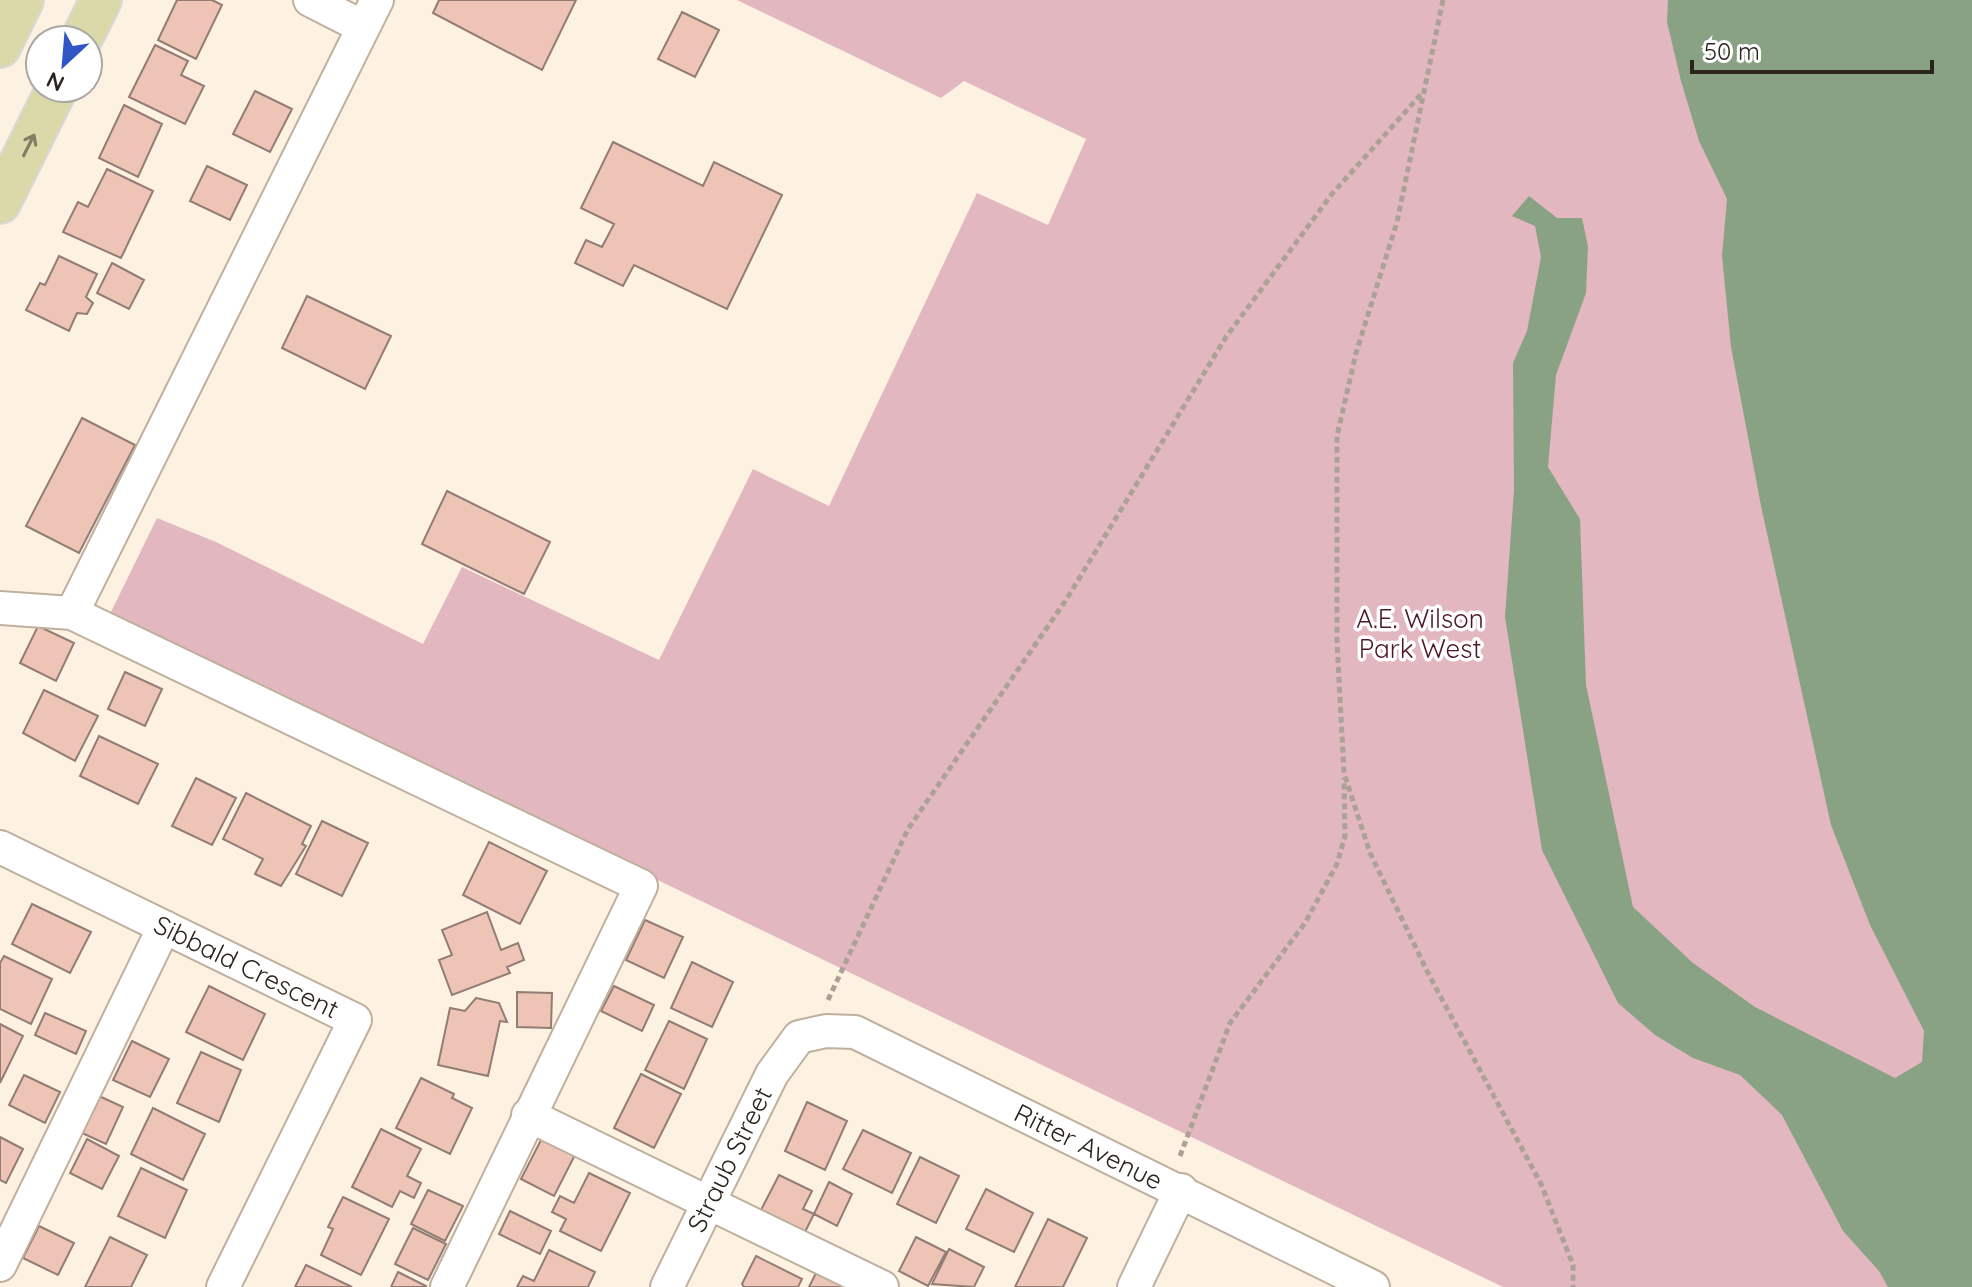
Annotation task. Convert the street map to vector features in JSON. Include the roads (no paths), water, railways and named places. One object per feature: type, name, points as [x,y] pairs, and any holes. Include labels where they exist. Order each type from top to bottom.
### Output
[{"type":"main road","points":[[0,47],[23,0]]},
{"type":"main road","points":[[89,24],[101,0]]},
{"type":"main road","points":[[0,203],[49,104]]},
{"type":"street","points":[[72,613],[370,13],[310,0]]},
{"type":"street","points":[[0,608],[72,613],[641,886],[447,1287]]},
{"type":"street","name":"Sibbald Crescent","points":[[0,847],[355,1020],[223,1287]]},
{"type":"street","points":[[0,1265],[164,927]]},
{"type":"street","name":"Ritter Avenue","points":[[813,1034],[855,1032],[1174,1186],[1373,1287]]},
{"type":"street","name":"Straub Street","points":[[667,1287],[772,1074],[813,1034]]},
{"type":"street","points":[[528,1115],[882,1287]]},
{"type":"street","points":[[1134,1287],[1174,1186]]},
{"type":"park label","name":"A.E. Wilson Park West","points":[[1420,634]]}]
